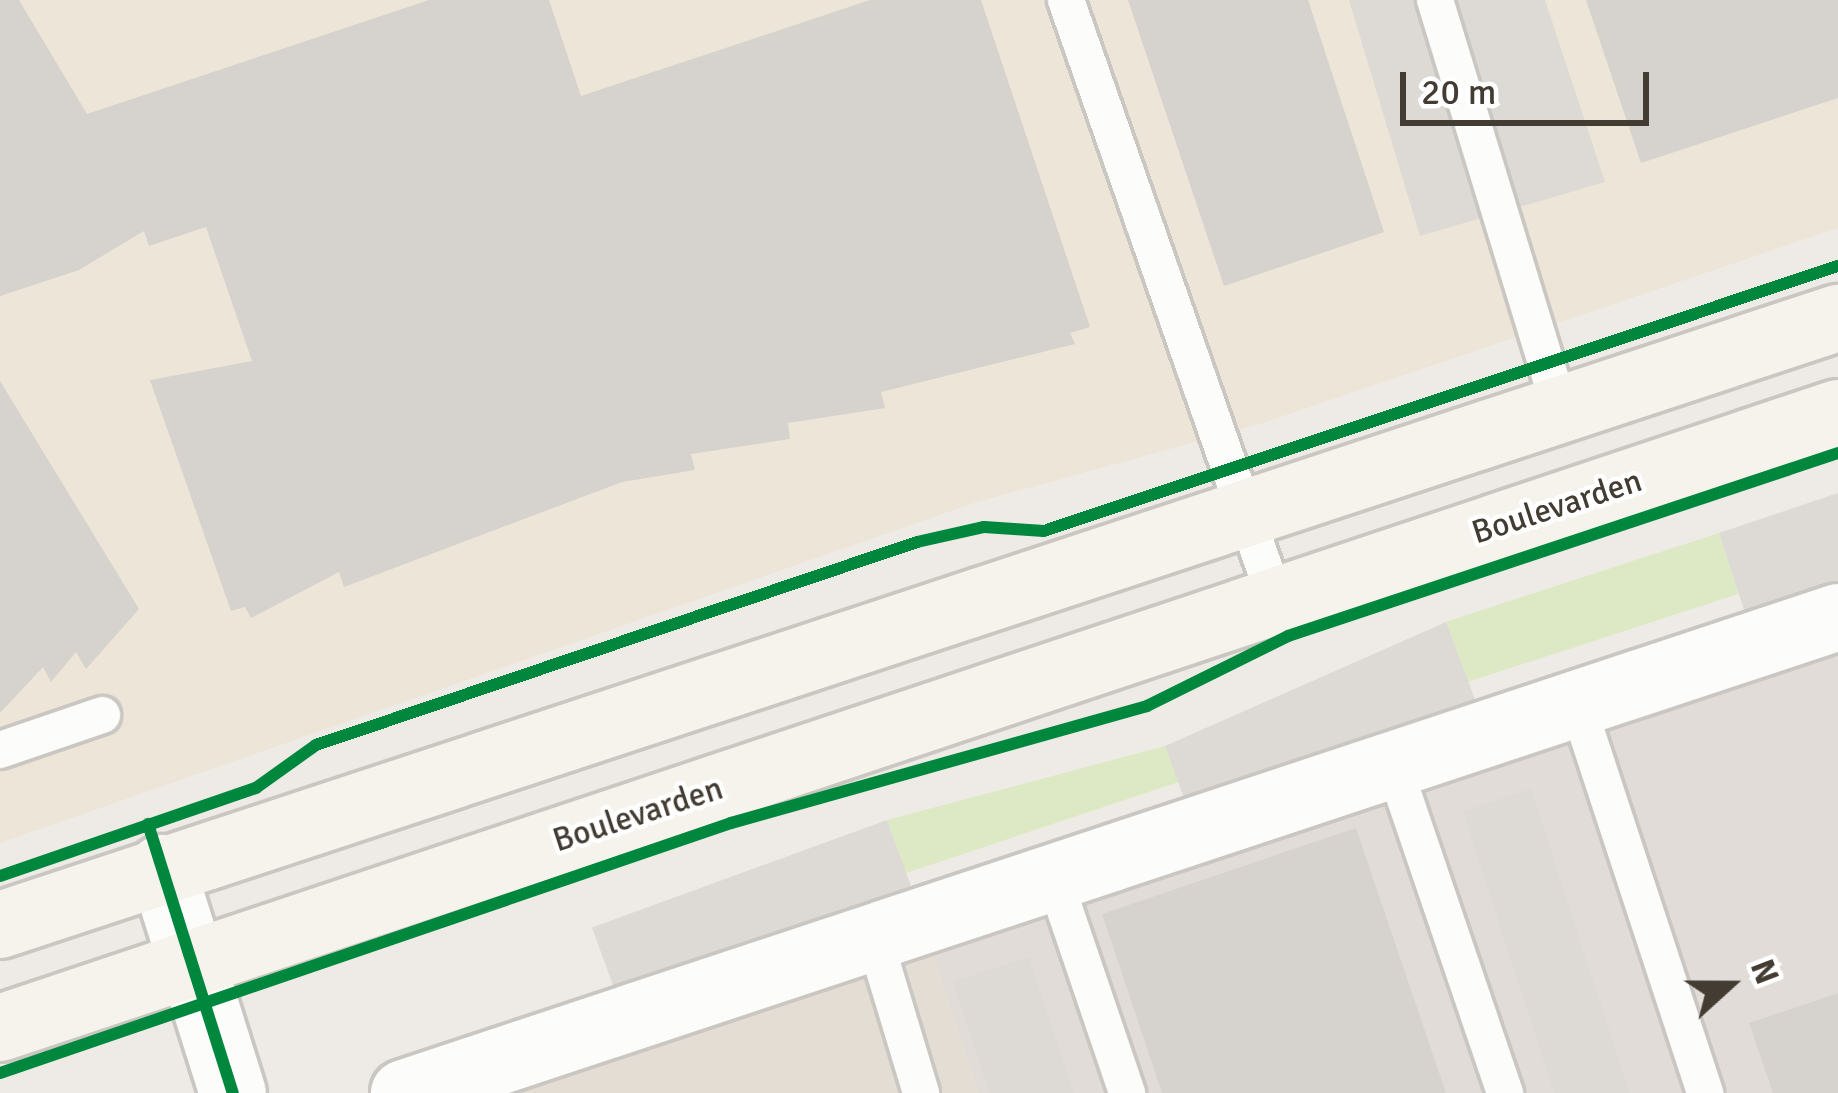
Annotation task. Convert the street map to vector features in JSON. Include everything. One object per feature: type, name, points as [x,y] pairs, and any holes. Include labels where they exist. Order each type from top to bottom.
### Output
[{"type":"main road","points":[[0,925],[1246,512],[1561,413],[1838,317]]},
{"type":"main road","name":"Boulevarden","points":[[0,1028],[1838,413]]},
{"type":"street","points":[[404,1093],[1392,761],[1838,617]]},
{"type":"street","points":[[162,868],[233,1093]]},
{"type":"lane","points":[[1066,0],[1276,601]]},
{"type":"lane","points":[[1435,0],[1561,413]]},
{"type":"lane","points":[[1576,700],[1705,1093]]},
{"type":"lane","points":[[0,750],[102,715]]},
{"type":"lane","points":[[1392,761],[1505,1093]]},
{"type":"lane","points":[[1054,878],[1126,1093]]},
{"type":"lane","points":[[874,937],[921,1093]]},
{"type":"shaded area","points":[[0,0],[1838,0],[1838,228],[1260,424],[974,503],[0,843]]},
{"type":"shaded area","points":[[1349,0],[1545,0],[1605,182],[1420,236]]},
{"type":"shaded area","points":[[1838,493],[1838,617],[1755,644],[1719,533]]},
{"type":"shaded area","points":[[1446,622],[1486,729],[1195,828],[1165,746]]},
{"type":"shaded area","points":[[1838,656],[1838,1093],[978,1093],[927,939]]},
{"type":"shaded area","points":[[1531,789],[1630,1093],[1554,1093],[1463,811]]},
{"type":"shaded area","points":[[887,820],[924,921],[629,1028],[592,927]]},
{"type":"shaded area","points":[[927,939],[978,1093],[479,1093]]},
{"type":"shaded area","points":[[1029,957],[1074,1093],[989,1093],[953,982]]},
{"type":"green space","points":[[1719,533],[1739,594],[1466,683],[1446,622]]},
{"type":"green space","points":[[1165,746],[1179,782],[906,873],[887,820]]},
{"type":"building","points":[[0,0],[19,0],[87,114],[429,0],[549,0],[581,96],[870,0],[981,0],[1090,327],[1070,333],[1075,344],[881,392],[885,408],[788,423],[790,439],[691,454],[695,470],[622,482],[344,587],[339,572],[251,618],[245,607],[231,611],[150,380],[252,361],[206,227],[149,246],[144,231],[79,270],[0,296]]},
{"type":"building","points":[[1128,0],[1308,0],[1384,232],[1224,286]]},
{"type":"building","points":[[1586,0],[1838,0],[1838,98],[1641,163]]},
{"type":"building","points":[[0,381],[139,609],[86,669],[76,652],[51,682],[43,667],[0,713]]},
{"type":"building","points":[[1356,828],[1446,1093],[1162,1093],[1102,914]]},
{"type":"building","points":[[1838,993],[1838,1093],[1773,1093],[1749,1023]]},
{"type":"cycle path","points":[[0,876],[256,788],[316,745],[917,542],[984,527],[1044,531],[1838,266]]},
{"type":"cycle path","points":[[0,1073],[731,823],[1147,706],[1288,636],[1838,453]]},
{"type":"cycle path","points":[[148,824],[233,1093]]}]
